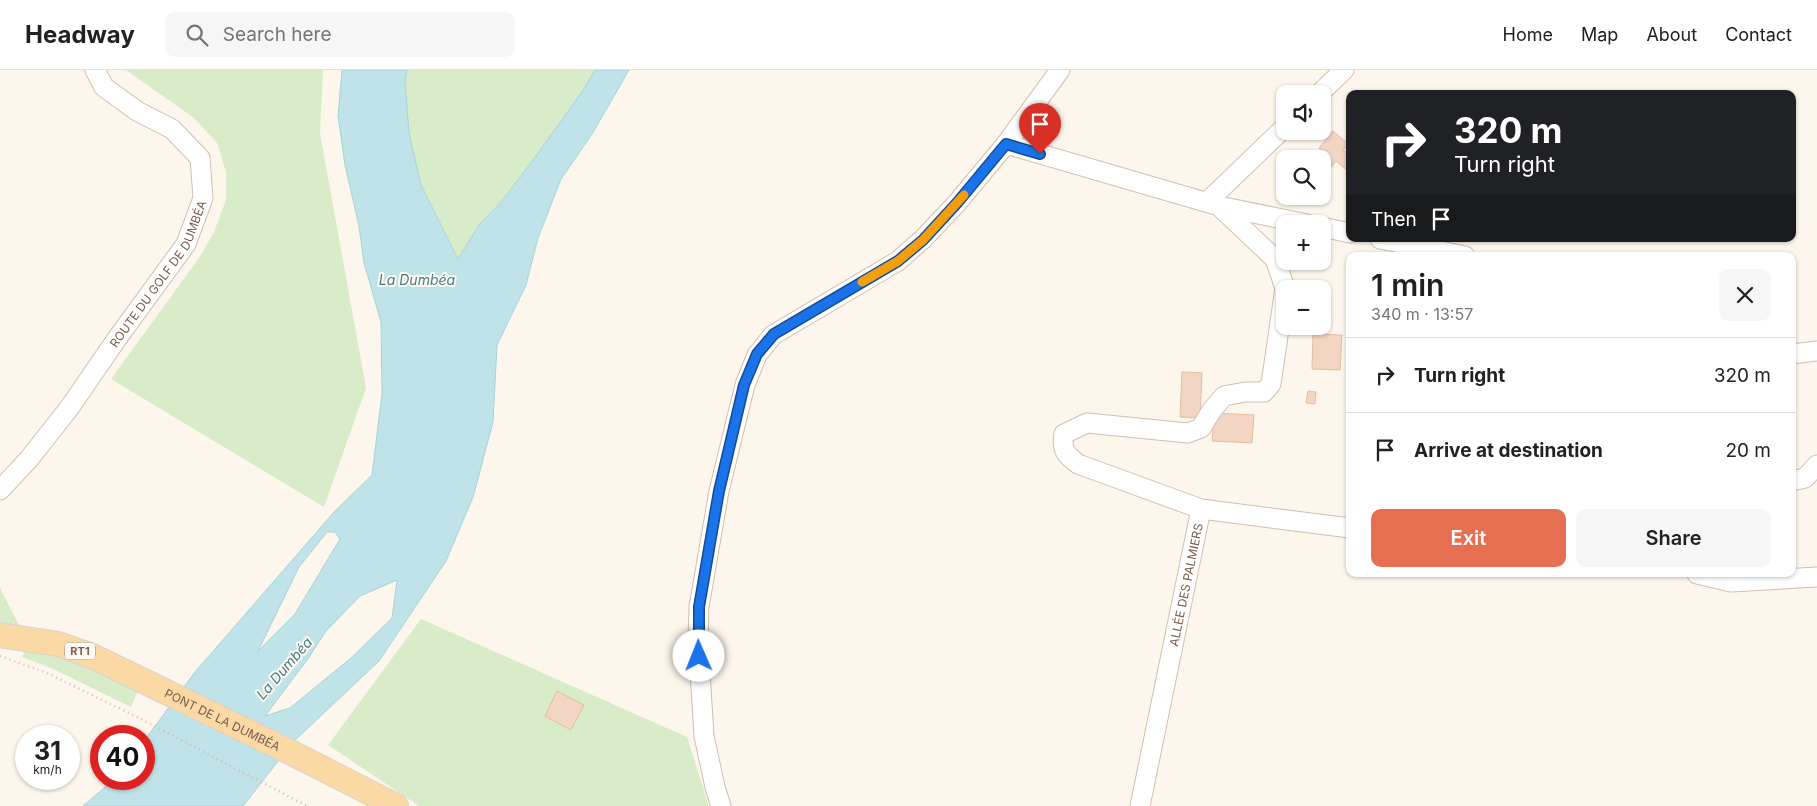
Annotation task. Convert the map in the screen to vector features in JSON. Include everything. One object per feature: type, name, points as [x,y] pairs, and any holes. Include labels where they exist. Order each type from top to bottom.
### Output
[{"type":"main road","name":"PONT DE LA DUMBÉA","points":[[0,635],[58,644],[92,656],[292,753],[396,806]]},
{"type":"street","name":"ROUTE DU GOLF DE DUMBÉA","points":[[0,490],[29,459],[70,407],[186,244],[203,198],[200,158],[172,129],[137,111],[104,87],[95,70]]},
{"type":"street","points":[[721,806],[704,736],[698,640],[699,607],[719,491],[744,385],[757,354],[774,334],[898,261],[923,240],[957,203],[1006,144],[1060,70]]},
{"type":"street","points":[[1328,85],[1344,70]]},
{"type":"street","points":[[1213,204],[1276,137]]},
{"type":"street","points":[[1006,144],[1213,204],[1276,217]]},
{"type":"street","points":[[1201,509],[1078,464],[1067,456],[1062,444],[1064,434],[1086,422],[1188,433],[1201,428],[1212,410],[1224,396],[1245,392],[1264,392],[1271,384],[1285,288],[1275,259],[1213,204]]},
{"type":"street","points":[[1331,229],[1346,232]]},
{"type":"street","points":[[1395,242],[1445,252]]},
{"type":"street","points":[[1796,354],[1817,351]]},
{"type":"street","points":[[1796,480],[1805,478],[1817,465]]},
{"type":"street","name":"ALLÉE DES PALMIERS","points":[[1140,806],[1201,509],[1346,527]]},
{"type":"street","points":[[1710,577],[1731,582],[1817,576]]},
{"type":"path","points":[[0,656],[48,673],[139,718],[307,806]]},
{"type":"green space","points":[[126,70],[323,70],[320,133],[366,388],[324,507],[111,379],[199,258],[214,232],[226,200],[226,172],[217,143],[194,118]]},
{"type":"green space","points":[[407,70],[595,70],[585,89],[502,201],[479,225],[458,259],[421,185],[409,133],[405,81]]},
{"type":"green space","points":[[0,585],[1,590],[20,627],[0,624]]},
{"type":"green space","points":[[421,619],[687,737],[709,806],[419,806],[328,745]]},
{"type":"green space","points":[[27,647],[58,654],[139,689],[131,707],[51,668],[22,657]]},
{"type":"water","name":"La Dumbéa","points":[[342,70],[407,70],[405,81],[409,133],[421,185],[458,259],[479,225],[502,201],[536,156],[584,89],[595,70],[629,70],[592,134],[561,179],[538,238],[526,285],[497,345],[493,422],[473,497],[446,561],[379,661],[293,742],[243,806],[83,806],[102,790],[155,790],[155,726],[195,672],[335,511],[372,475],[382,394],[381,322],[364,263],[359,226],[345,165],[338,116]],"holes":[[[327,532],[335,532],[340,539],[295,614],[258,651],[299,567]],[[397,580],[392,618],[351,658],[290,708],[265,716],[326,631],[360,596]]]},
{"type":"building","points":[[1333,131],[1346,142],[1343,150],[1346,152],[1346,169],[1336,161],[1331,167],[1331,150],[1322,150],[1319,148],[1326,140],[1331,140]]},
{"type":"building","points":[[1313,335],[1342,335],[1340,370],[1312,369]]},
{"type":"building","points":[[1182,372],[1202,373],[1200,418],[1180,417]]},
{"type":"building","points":[[1308,391],[1316,392],[1315,404],[1306,403]]},
{"type":"building","points":[[1214,413],[1254,415],[1252,443],[1212,441]]},
{"type":"building","points":[[557,691],[584,705],[571,730],[545,716]]},
{"type":"slow traffic","points":[[862,282],[898,261],[923,240],[964,195]]},
{"type":"route","points":[[699,656],[699,607],[719,491],[744,385],[757,354],[774,334],[898,261],[923,240],[957,203],[1006,144],[1040,154]]}]
